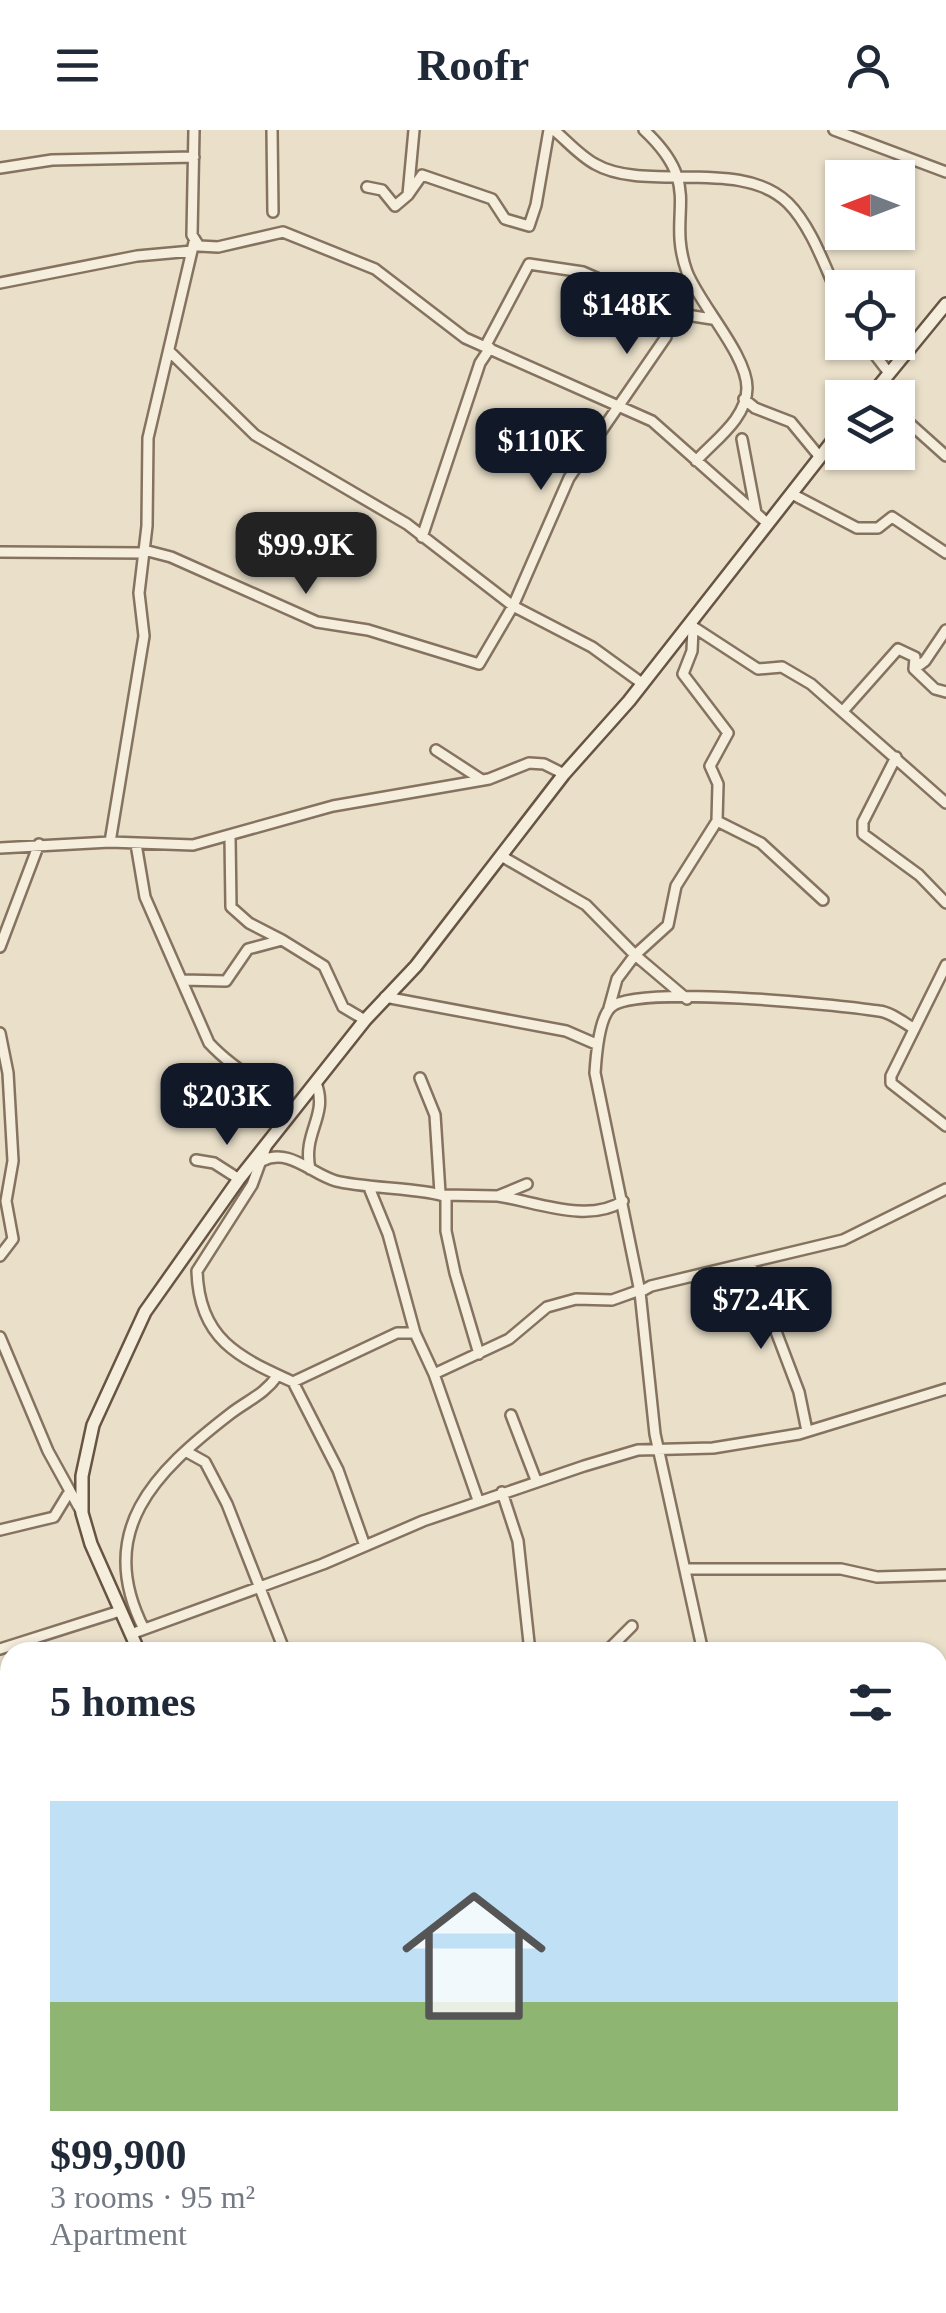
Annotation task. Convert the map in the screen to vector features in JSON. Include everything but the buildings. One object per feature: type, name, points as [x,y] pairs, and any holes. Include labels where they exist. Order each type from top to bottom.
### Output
[{"type":"main road","points":[[884,380],[946,304]]},
{"type":"main road","points":[[134,1642],[82,1513],[82,1476],[92,1425],[144,1312],[239,1179],[365,1020],[503,857],[564,774],[691,626],[825,449]]},
{"type":"street","points":[[110,842],[144,636],[139,603],[148,438],[193,247],[194,130]]},
{"type":"street","points":[[272,130],[272,212]]},
{"type":"street","points":[[408,195],[414,130]]},
{"type":"street","points":[[367,187],[382,190],[395,206],[422,175],[492,200],[505,219],[528,226],[551,130],[596,165],[681,178],[736,178],[788,202],[825,272]]},
{"type":"street","points":[[644,130],[681,178],[683,258],[712,320],[743,372],[747,389],[741,414],[696,461]]},
{"type":"street","points":[[834,130],[946,172]]},
{"type":"street","points":[[0,168],[52,160],[194,157]]},
{"type":"street","points":[[0,283],[137,256],[291,233],[374,269],[454,331],[652,421],[766,522]]},
{"type":"street","points":[[422,536],[480,363],[529,264],[583,272],[616,286],[642,308],[712,320]]},
{"type":"street","points":[[0,552],[144,551],[171,557],[316,622],[402,639],[470,665],[484,661],[513,606],[569,478],[666,338],[658,310]]},
{"type":"street","points":[[169,351],[255,435],[422,536],[513,606],[592,646],[642,684]]},
{"type":"street","points":[[879,360],[889,373]]},
{"type":"street","points":[[744,399],[755,408],[792,422],[819,456]]},
{"type":"street","points":[[915,429],[946,456]]},
{"type":"street","points":[[742,439],[756,513]]},
{"type":"street","points":[[792,494],[857,528],[878,528],[892,517],[946,553]]},
{"type":"street","points":[[691,626],[758,669],[782,667],[843,711],[946,803]]},
{"type":"street","points":[[691,626],[692,651],[683,674],[728,733],[710,766],[718,784],[717,822],[676,886],[668,925],[634,955],[617,980],[596,1044],[596,1073],[640,1291],[658,1448],[701,1642]]},
{"type":"street","points":[[914,669],[926,661],[946,630]]},
{"type":"street","points":[[843,711],[898,650],[915,657],[914,669]]},
{"type":"street","points":[[914,669],[935,689],[946,692]]},
{"type":"street","points":[[436,750],[482,780]]},
{"type":"street","points":[[896,758],[863,822],[862,834],[919,876],[946,903]]},
{"type":"street","points":[[0,848],[110,842],[193,844],[332,806],[482,780],[537,762],[564,774]]},
{"type":"street","points":[[717,822],[761,843],[823,900]]},
{"type":"street","points":[[230,836],[231,906],[249,923],[324,966],[343,1008],[365,1020]]},
{"type":"street","points":[[0,947],[39,844]]},
{"type":"street","points":[[136,844],[146,898],[209,1043],[224,1060],[266,1084],[294,1110]]},
{"type":"street","points":[[503,857],[571,893],[634,955],[687,999]]},
{"type":"street","points":[[182,980],[226,981],[248,949],[282,940]]},
{"type":"street","points":[[946,965],[891,1082],[946,1126]]},
{"type":"street","points":[[385,998],[566,1031],[596,1044]]},
{"type":"street","points":[[609,1008],[622,1001],[820,1001],[882,1010],[914,1028]]},
{"type":"street","points":[[0,1033],[8,1074],[13,1161],[6,1201],[13,1239],[0,1256]]},
{"type":"street","points":[[420,1078],[435,1115],[455,1273],[479,1354]]},
{"type":"street","points":[[310,1168],[306,1142],[322,1106],[316,1083]]},
{"type":"street","points":[[266,1145],[252,1185],[202,1259],[198,1290],[224,1347],[293,1382],[338,1470],[365,1546]]},
{"type":"street","points":[[262,1161],[286,1156],[328,1179],[370,1190],[498,1196],[579,1212],[610,1210],[622,1202]]},
{"type":"street","points":[[196,1160],[214,1163],[239,1179]]},
{"type":"street","points":[[498,1196],[528,1184]]},
{"type":"street","points":[[434,1374],[509,1340],[547,1306],[560,1301],[612,1300],[651,1286],[843,1240],[946,1189]]},
{"type":"street","points":[[370,1190],[388,1234],[411,1320],[410,1332],[434,1374],[478,1500]]},
{"type":"street","points":[[750,1263],[799,1392],[808,1432]]},
{"type":"street","points":[[293,1382],[410,1332]]},
{"type":"street","points":[[0,1337],[68,1494],[82,1513]]},
{"type":"street","points":[[144,1629],[132,1606],[126,1540],[147,1493],[230,1414],[267,1391],[278,1375]]},
{"type":"street","points":[[130,1634],[536,1480],[658,1448],[677,1452],[808,1432],[946,1389]]},
{"type":"street","points":[[512,1415],[536,1480]]},
{"type":"street","points":[[187,1452],[204,1462],[216,1482],[281,1642]]},
{"type":"street","points":[[502,1492],[518,1541],[529,1642]]},
{"type":"street","points":[[0,1530],[54,1518],[68,1494]]},
{"type":"street","points":[[686,1569],[841,1569],[878,1577],[946,1575]]},
{"type":"street","points":[[23,1642],[120,1612]]},
{"type":"street","points":[[616,1642],[632,1626]]}]
